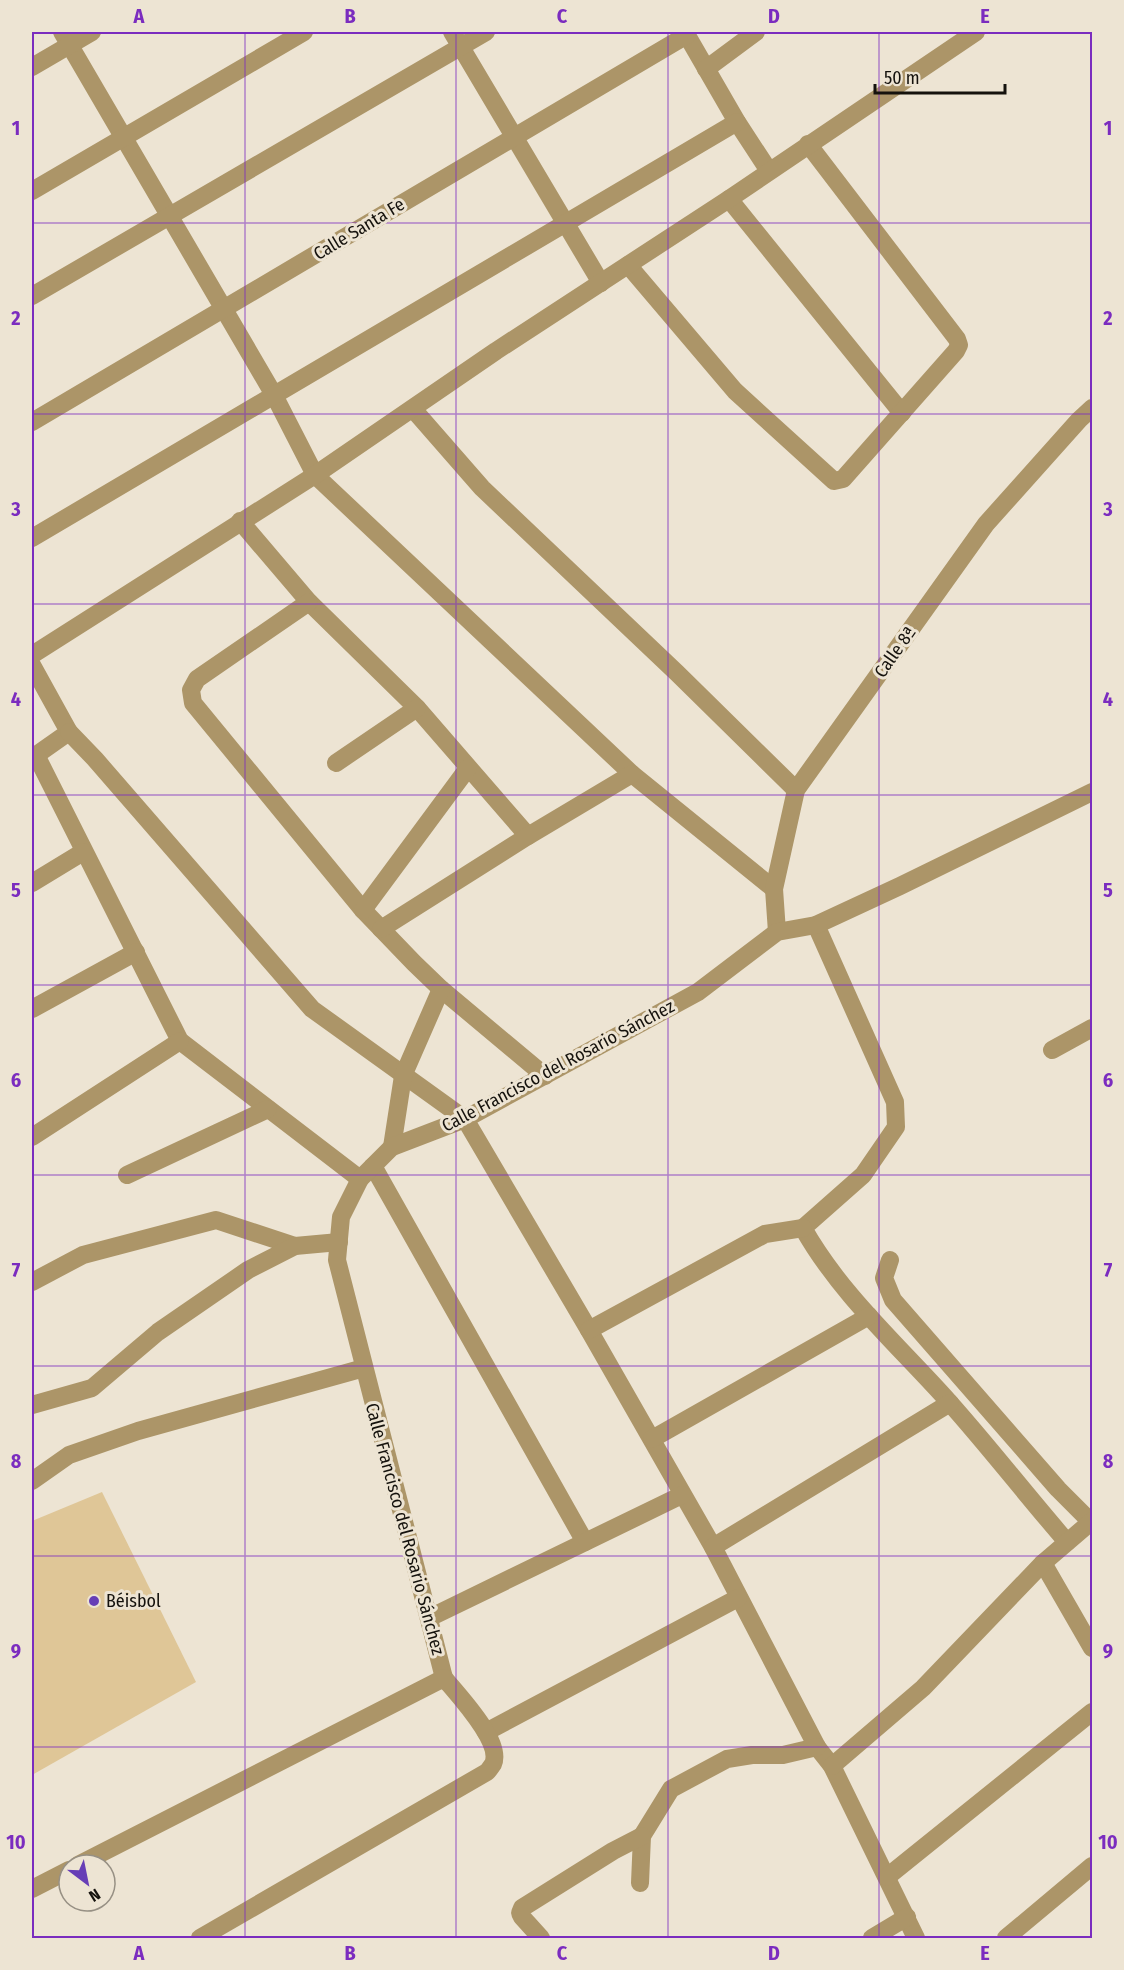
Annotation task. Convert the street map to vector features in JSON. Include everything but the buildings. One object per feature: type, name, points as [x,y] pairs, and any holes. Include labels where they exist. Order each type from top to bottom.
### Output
[{"type":"street","points":[[32,67],[66,38],[92,32]]},
{"type":"street","points":[[32,191],[304,32]]},
{"type":"street","points":[[32,296],[170,216],[456,39],[486,32]]},
{"type":"street","points":[[706,69],[756,32]]},
{"type":"street","points":[[32,655],[315,475],[496,351],[729,199],[976,32]]},
{"type":"street","points":[[686,33],[737,122],[769,171]]},
{"type":"street","name":"Calle Santa Fe","points":[[32,422],[515,137],[686,33]]},
{"type":"street","points":[[66,38],[274,395],[315,475],[632,774],[774,889]]},
{"type":"street","points":[[456,39],[601,283]]},
{"type":"street","points":[[32,538],[737,122]]},
{"type":"street","points":[[628,265],[735,391],[834,481],[843,479],[959,345],[957,339],[808,144]]},
{"type":"street","points":[[729,199],[902,413]]},
{"type":"street","name":"Calle 8ª","points":[[777,932],[774,889],[796,790],[986,524],[1092,408]]},
{"type":"street","points":[[413,409],[482,488],[677,673],[796,790]]},
{"type":"street","points":[[240,521],[309,602],[417,708],[528,836]]},
{"type":"street","points":[[309,602],[196,680],[191,690],[193,704],[363,910],[441,990],[545,1076]]},
{"type":"street","points":[[32,665],[69,732],[312,1009],[465,1119],[713,1547],[816,1747],[832,1766],[916,1938]]},
{"type":"street","points":[[336,763],[417,708]]},
{"type":"street","points":[[69,732],[34,757],[180,1041],[268,1109],[366,1172],[585,1542]]},
{"type":"street","points":[[363,910],[468,768]]},
{"type":"street","points":[[381,929],[528,836],[632,774]]},
{"type":"street","name":"Calle Francisco del Rosario Sánchez","points":[[444,1678],[337,1260],[341,1217],[366,1172],[392,1147],[465,1119],[698,992],[777,932],[816,925],[1092,792]]},
{"type":"street","points":[[32,883],[83,852]]},
{"type":"street","points":[[589,1330],[765,1234],[803,1228],[863,1174],[896,1127],[895,1102],[816,925]]},
{"type":"street","points":[[32,1009],[135,952]]},
{"type":"street","points":[[392,1147],[403,1076],[441,990]]},
{"type":"street","points":[[1052,1050],[1092,1028]]},
{"type":"street","points":[[34,1130],[180,1041]]},
{"type":"street","points":[[127,1175],[268,1109]]},
{"type":"street","points":[[32,1282],[83,1255],[216,1220],[295,1246]]},
{"type":"street","points":[[803,1228],[832,1271],[869,1316],[950,1403],[1067,1542]]},
{"type":"street","points":[[32,1405],[92,1388],[158,1332],[248,1270],[295,1246],[339,1242]]},
{"type":"street","points":[[832,1766],[923,1688],[1043,1563],[1092,1522],[1058,1489],[893,1300],[884,1278],[890,1260]]},
{"type":"street","points":[[652,1439],[869,1316]]},
{"type":"street","points":[[32,1481],[69,1455],[138,1431],[364,1368]]},
{"type":"street","points":[[713,1547],[950,1403]]},
{"type":"street","points":[[429,1618],[682,1495]]},
{"type":"street","points":[[1043,1563],[1092,1648]]},
{"type":"street","points":[[486,1732],[738,1598]]},
{"type":"street","points":[[101,1853],[444,1678],[486,1732],[494,1752],[493,1764],[487,1772],[200,1938]]},
{"type":"street","points":[[887,1877],[1092,1712]]},
{"type":"street","points":[[640,1883],[642,1836],[671,1789],[727,1759],[752,1755],[783,1755],[816,1747]]},
{"type":"street","points":[[541,1938],[522,1917],[520,1912],[522,1908],[613,1851],[642,1836]]},
{"type":"street","points":[[1006,1938],[1092,1866]]},
{"type":"street","points":[[32,1889],[57,1876]]},
{"type":"street","points":[[872,1938],[907,1917]]},
{"type":"shaded area","name":"Béisbol","points":[[102,1492],[196,1682],[32,1775],[32,1521]]},
{"type":"place","name":"Béisbol","points":[[94,1601]]}]
